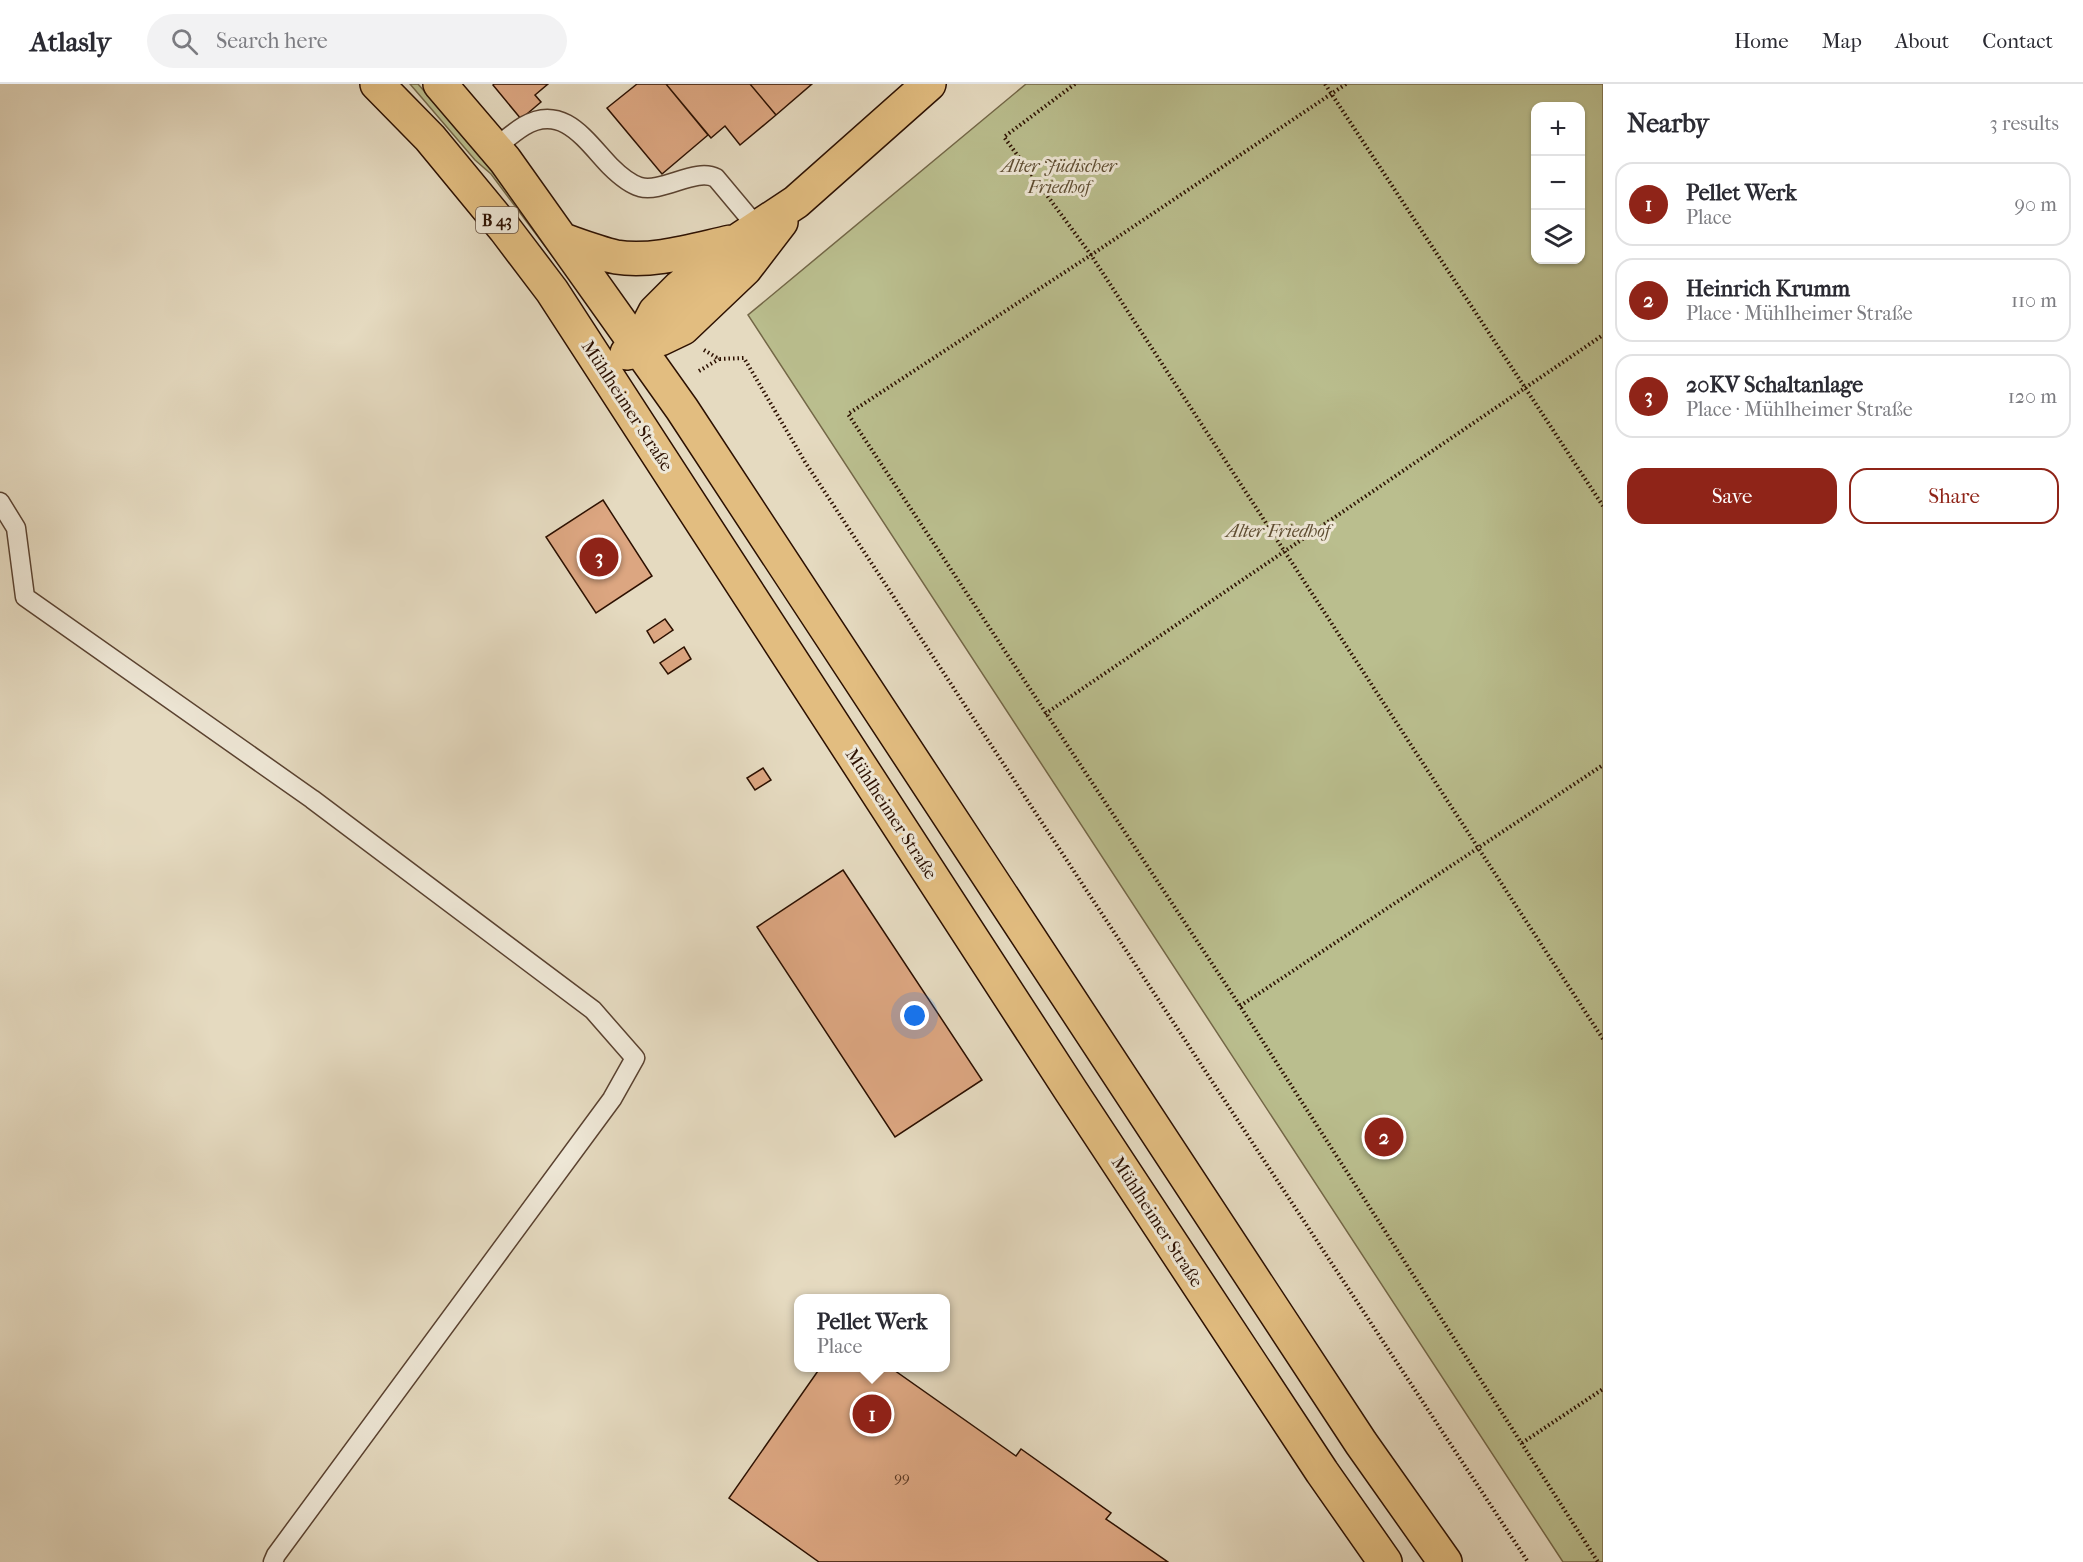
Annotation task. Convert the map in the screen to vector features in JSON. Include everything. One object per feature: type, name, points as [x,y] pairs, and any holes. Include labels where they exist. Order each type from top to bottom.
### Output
[{"type":"main road","name":"Mühlheimer Straße","points":[[376,84],[430,138],[505,229],[552,291],[1071,1091],[1322,1472],[1385,1562]]},
{"type":"main road","name":"B 43","points":[[440,84],[495,148],[563,240]]},
{"type":"main road","points":[[637,347],[655,312],[680,286],[747,234],[796,202],[929,84]]},
{"type":"main road","points":[[603,369],[637,347],[682,328],[745,269],[796,202]]},
{"type":"main road","points":[[563,240],[602,254],[649,258],[683,252],[747,234]]},
{"type":"main road","points":[[563,240],[682,409],[1361,1443],[1445,1562]]},
{"type":"lane","points":[[495,148],[524,126],[541,118],[557,118],[568,123],[614,169],[636,186],[657,187],[705,175],[716,178],[747,234]]},
{"type":"lane","points":[[0,502],[16,528],[25,597],[312,799],[593,1010],[635,1058],[612,1099],[273,1562]]},
{"type":"path","points":[[1075,84],[1004,137],[1091,255],[1603,1039]]},
{"type":"path","points":[[1324,84],[1603,506]]},
{"type":"path","points":[[1346,84],[848,414],[1240,1006],[1598,1562]]},
{"type":"path","points":[[1045,714],[1603,335]]},
{"type":"path","points":[[700,348],[719,359]]},
{"type":"path","points":[[699,371],[719,359],[744,358],[805,462],[1528,1562]]},
{"type":"path","points":[[1240,1006],[1603,765]]},
{"type":"path","points":[[1522,1443],[1603,1389]]},
{"type":"green space","points":[[410,84],[418,84],[492,169],[573,273],[568,277],[491,174],[475,160]]},
{"type":"green space","name":"Alter Friedhof","points":[[1026,84],[1603,84],[1603,1562],[1563,1562],[748,315]]},
{"type":"building","points":[[494,84],[548,84],[535,95],[541,102],[521,119]]},
{"type":"building","points":[[637,84],[666,84],[708,135],[662,174],[607,108]]},
{"type":"building","points":[[666,84],[750,84],[776,115],[740,145],[725,126],[711,138]]},
{"type":"building","points":[[750,84],[812,84],[776,115]]},
{"type":"building","points":[[603,500],[652,576],[596,613],[546,537]]},
{"type":"building","points":[[665,619],[673,630],[654,643],[647,631]]},
{"type":"building","points":[[684,647],[691,659],[668,674],[660,663]]},
{"type":"building","points":[[763,768],[771,780],[755,790],[747,778]]},
{"type":"building","points":[[843,870],[982,1080],[895,1137],[757,927]]},
{"type":"building","points":[[1380,1130],[1394,1134],[1395,1139],[1392,1146],[1381,1148],[1374,1143],[1373,1135]]},
{"type":"building","points":[[817,1372],[897,1372],[1016,1456],[1021,1449],[1111,1513],[1106,1519],[1168,1562],[819,1562],[729,1498]]},
{"type":"place","name":"20KV Schaltanlage","points":[[599,557]]},
{"type":"place","name":"Heinrich Krumm","points":[[1384,1137]]},
{"type":"place","name":"Pellet Werk","points":[[872,1414]]},
{"type":"park label","name":"Alter Jüdischer Friedhof","points":[[1059,176]]}]
